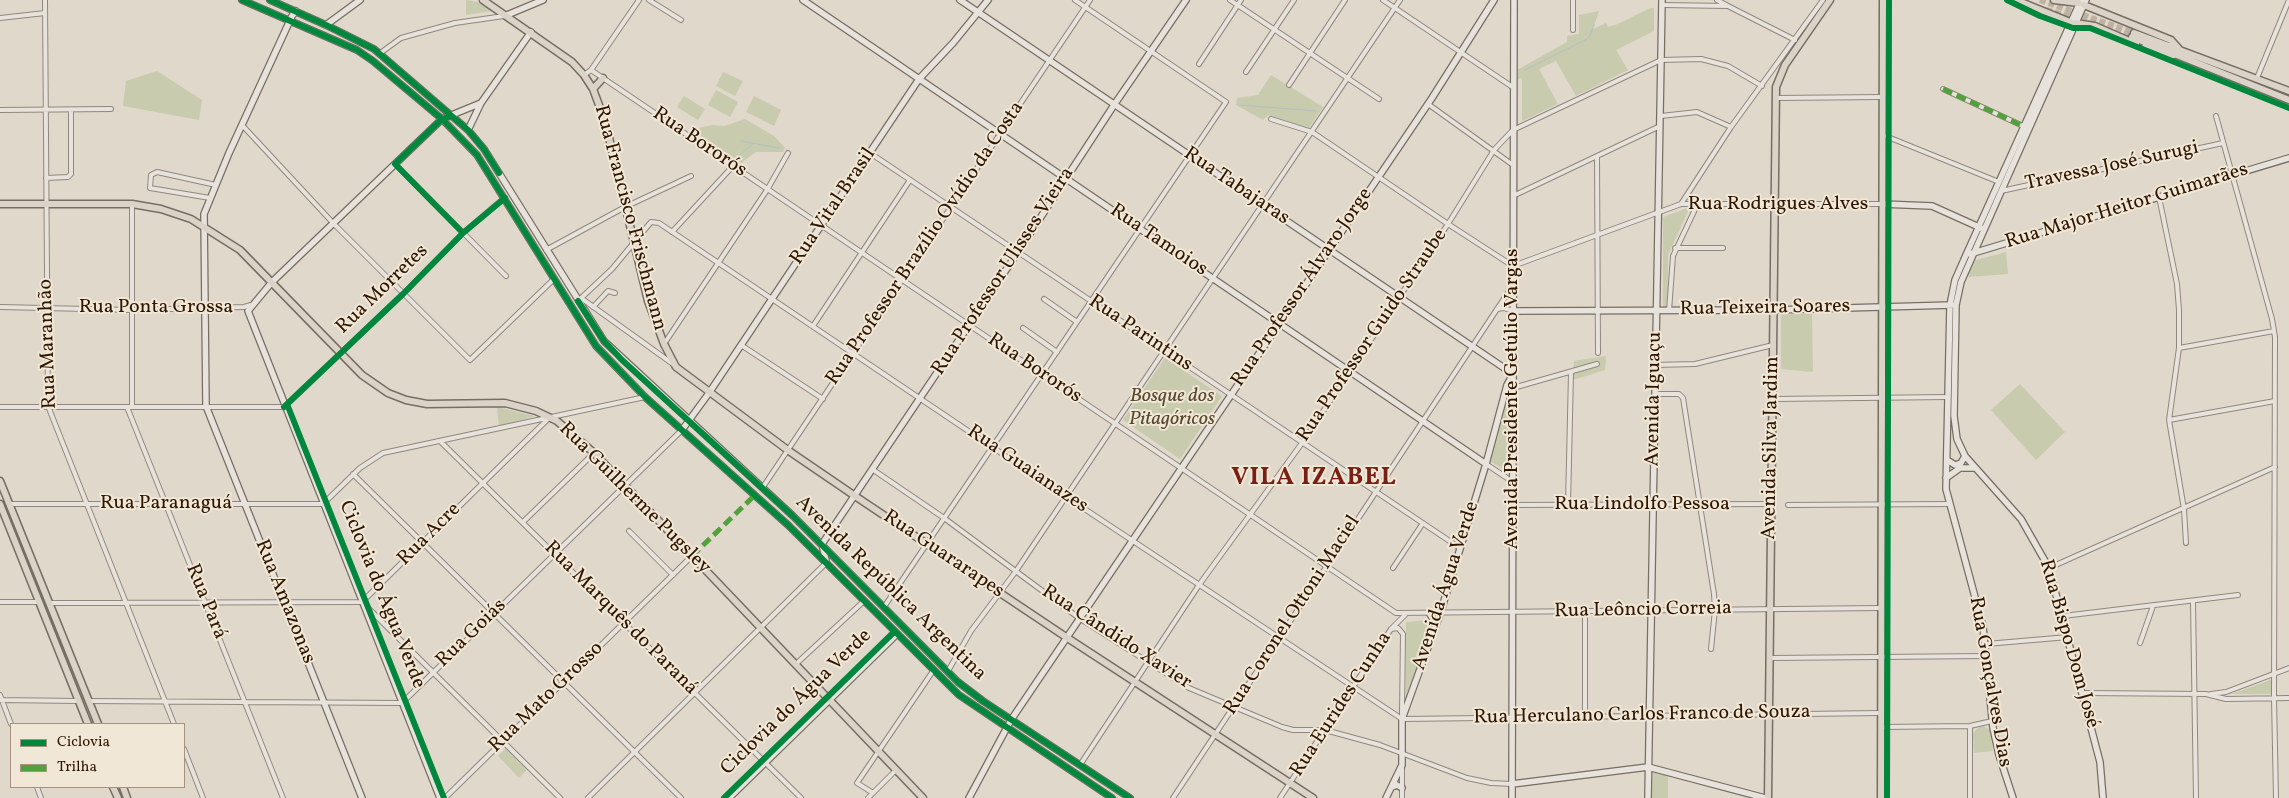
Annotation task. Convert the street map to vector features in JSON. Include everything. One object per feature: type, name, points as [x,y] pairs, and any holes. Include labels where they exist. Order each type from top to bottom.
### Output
[{"type":"main road","name":"Rua Francisco Frischmann","points":[[483,0],[572,62],[593,89],[605,122],[648,301],[664,344],[676,367]]},
{"type":"main road","points":[[1785,65],[1830,0]]},
{"type":"main road","points":[[1881,798],[1883,0]]},
{"type":"main road","points":[[2016,0],[2073,22],[2095,26],[2165,55],[2179,52]]},
{"type":"main road","points":[[2054,0],[2083,2],[2171,40],[2179,52],[2289,100]]},
{"type":"main road","points":[[2133,35],[2289,91]]},
{"type":"main road","points":[[1785,65],[1789,48]]},
{"type":"main road","name":"Avenida Silva Jardim","points":[[1767,798],[1770,714],[1776,98],[1778,77],[1785,65]]},
{"type":"main road","points":[[593,89],[603,78]]},
{"type":"main road","name":"Rua Guilherme Pugsley","points":[[0,204],[132,204],[161,209],[205,226],[240,250],[341,353],[379,388],[406,400],[427,404],[506,403],[550,417],[573,433],[594,453],[923,798]]},
{"type":"main road","name":"Rua Guararapes","points":[[676,367],[789,451],[999,593],[1313,798]]},
{"type":"main road","points":[[0,481],[98,723]]},
{"type":"main road","points":[[0,504],[88,723]]},
{"type":"main road","points":[[30,578],[38,575]]},
{"type":"street","name":"Rua Maranhão","points":[[45,0],[48,406],[174,723]]},
{"type":"street","name":"Avenida República Argentina","points":[[242,0],[357,50],[373,61],[442,119],[471,147],[505,198],[596,346],[645,397],[826,563],[896,635],[966,700],[1080,765],[1130,798]]},
{"type":"street","name":"Avenida República Argentina","points":[[270,0],[326,25],[379,54],[468,130],[484,149],[604,341],[763,487],[975,696],[1009,724],[1112,798]]},
{"type":"street","points":[[326,25],[360,0]]},
{"type":"street","points":[[379,54],[401,38],[455,23],[507,15],[543,0]]},
{"type":"street","points":[[584,75],[591,70],[640,0]]},
{"type":"street","points":[[649,0],[681,20]]},
{"type":"street","name":"Rua Tamoios","points":[[803,0],[1513,482]]},
{"type":"street","name":"Rua Tabajaras","points":[[960,0],[1513,374]]},
{"type":"street","name":"Rua Vital Brasil","points":[[682,430],[709,393],[919,79],[979,13],[988,0]]},
{"type":"street","points":[[884,607],[1226,102],[1152,50],[1075,0]]},
{"type":"street","name":"Rua Professor Brazílio Ovídio da Costa","points":[[763,487],[789,451],[950,207],[1090,0]]},
{"type":"street","name":"Rua Professor Ulisses Vieira","points":[[822,544],[970,325],[1114,104],[1186,0]]},
{"type":"street","points":[[1230,0],[1379,99]]},
{"type":"street","points":[[1199,64],[1241,0]]},
{"type":"street","points":[[1246,72],[1294,0]]},
{"type":"street","points":[[1289,85],[1345,0]]},
{"type":"street","points":[[1383,0],[1514,88]]},
{"type":"street","points":[[948,671],[971,631],[1016,571],[1400,0]]},
{"type":"street","name":"Rua Professor Álvaro Jorge","points":[[969,798],[1009,724],[1066,637],[1428,104],[1494,0]]},
{"type":"street","name":"Avenida Presidente Getúlio Vargas","points":[[1512,798],[1514,0]]},
{"type":"street","points":[[1573,0],[1573,30]]},
{"type":"street","points":[[1717,0],[1795,40]]},
{"type":"street","points":[[1681,204],[1731,127],[1822,0]]},
{"type":"street","points":[[2257,78],[2289,0]]},
{"type":"street","points":[[1662,2],[1728,6]]},
{"type":"street","name":"Avenida Iguaçu","points":[[1648,798],[1662,2]]},
{"type":"street","points":[[1953,305],[1969,254],[2023,126],[2083,2]]},
{"type":"street","points":[[280,16],[283,5]]},
{"type":"street","points":[[206,406],[204,217],[210,198],[242,125],[290,20],[296,11]]},
{"type":"street","points":[[0,18],[45,12]]},
{"type":"street","points":[[1981,227],[2000,191],[2073,22]]},
{"type":"street","points":[[468,130],[481,103],[531,32]]},
{"type":"street","points":[[1661,60],[1701,59],[1728,66],[1762,86]]},
{"type":"street","name":"Rua Professor Guido Straube","points":[[1080,765],[1199,585],[1302,443],[1348,371],[1448,224],[1494,150],[1514,130],[1661,60]]},
{"type":"street","name":"Rua Bororós","points":[[591,70],[1326,567],[1396,613],[1405,615]]},
{"type":"street","points":[[1943,89],[2023,126]]},
{"type":"street","points":[[1776,98],[1883,97]]},
{"type":"street","points":[[440,798],[248,316],[251,304],[272,282],[442,119],[481,103]]},
{"type":"street","points":[[1428,104],[1513,165]]},
{"type":"street","points":[[0,110],[111,109]]},
{"type":"street","points":[[46,178],[68,177],[71,174],[71,110]]},
{"type":"street","points":[[1661,116],[1697,112],[1731,127]]},
{"type":"street","points":[[2216,116],[2274,331],[2276,672],[2274,698],[2276,798]]},
{"type":"street","points":[[1271,119],[1312,132],[1513,266]]},
{"type":"street","points":[[242,125],[334,224],[470,360],[554,279]]},
{"type":"street","points":[[1513,196],[1661,125]]},
{"type":"street","points":[[1883,135],[1999,182]]},
{"type":"street","name":"Travessa José Surugi","points":[[2000,191],[2223,143]]},
{"type":"street","points":[[664,344],[717,262],[767,190],[788,153]]},
{"type":"street","name":"Rua Parintins","points":[[870,153],[1460,548]]},
{"type":"street","points":[[1597,156],[1599,233],[1598,353]]},
{"type":"street","name":"Rua Major Heitor Guimarães","points":[[1969,254],[2289,158]]},
{"type":"street","points":[[395,164],[506,276]]},
{"type":"street","points":[[672,232],[733,166]]},
{"type":"street","points":[[210,198],[150,188],[151,175],[157,172],[216,185]]},
{"type":"street","points":[[546,250],[625,207],[691,176]]},
{"type":"street","points":[[812,326],[910,180]]},
{"type":"street","points":[[2159,197],[2177,284],[2179,348],[2170,420],[2184,509],[2186,543]]},
{"type":"street","name":"Rua Morretes","points":[[284,407],[404,293],[463,233],[505,198]]},
{"type":"street","points":[[1669,311],[1672,256],[1698,203]]},
{"type":"street","name":"Rua Pará","points":[[132,204],[130,407],[166,504],[283,798]]},
{"type":"street","name":"Rua Rodrigues Alves","points":[[1513,266],[1681,204],[1882,204],[1932,206],[1981,227]]},
{"type":"street","name":"Rua Guaianazes","points":[[633,243],[651,222],[659,222],[1065,496],[1402,719]]},
{"type":"street","points":[[580,300],[612,269],[633,243]]},
{"type":"street","points":[[1675,248],[1723,248]]},
{"type":"street","name":"Rua Coronel Ottoni Maciel","points":[[1173,798],[1513,284]]},
{"type":"street","points":[[593,307],[608,291],[616,293]]},
{"type":"street","points":[[1044,299],[1077,322]]},
{"type":"street","name":"Rua Guararapes","points":[[580,300],[593,307],[676,367]]},
{"type":"street","name":"Rua Ponta Grossa","points":[[0,307],[132,310],[244,307],[251,304]]},
{"type":"street","name":"Rua Teixeira Soares","points":[[1513,311],[1773,310],[1953,305]]},
{"type":"street","name":"Rua Gonçalves Dias","points":[[1953,305],[1946,478],[1950,504],[1986,644],[1992,720],[1999,754],[2013,798]]},
{"type":"street","name":"Rua Bispo Dom José","points":[[1953,305],[1954,416],[1958,439],[1965,456],[1974,468],[2021,519],[2049,568],[2102,767],[2103,798]]},
{"type":"street","points":[[1497,309],[1504,308],[1513,311]]},
{"type":"street","points":[[1023,328],[1057,352]]},
{"type":"street","points":[[2179,348],[2274,331]]},
{"type":"street","points":[[1656,365],[1695,364],[1773,344]]},
{"type":"street","points":[[741,345],[823,399]]},
{"type":"street","points":[[1505,391],[1597,364]]},
{"type":"street","points":[[1568,505],[1571,372]]},
{"type":"street","name":"Avenida Água Verde","points":[[1386,798],[1402,765],[1402,719],[1440,614],[1486,464],[1505,391],[1513,374]]},
{"type":"street","points":[[1655,394],[1682,395],[1715,610],[1711,649]]},
{"type":"street","points":[[323,504],[354,474],[372,459],[383,453],[645,397]]},
{"type":"street","points":[[1772,399],[1948,397]]},
{"type":"street","points":[[2170,420],[2275,401]]},
{"type":"street","name":"Rua Amazonas","points":[[206,406],[362,798]]},
{"type":"street","points":[[0,407],[284,407]]},
{"type":"street","name":"Rua Acre","points":[[362,602],[550,417]]},
{"type":"street","name":"Rua Goiás","points":[[402,703],[682,430]]},
{"type":"street","name":"Rua Marquês do Paraná","points":[[440,440],[800,798]]},
{"type":"street","points":[[523,522],[594,453]]},
{"type":"street","points":[[1947,460],[1955,465],[1961,462],[1965,456]]},
{"type":"street","points":[[2049,568],[2275,467]]},
{"type":"street","points":[[1946,478],[1960,468],[1974,468]]},
{"type":"street","name":"Rua Cândido Xavier","points":[[872,469],[944,518],[1079,618],[1148,664],[1190,688],[1288,729],[1325,730],[1380,745],[1467,778],[1491,783],[1512,784],[1648,767],[1767,798]]},
{"type":"street","points":[[354,474],[681,798]]},
{"type":"street","name":"Rua Paranaguá","points":[[9,504],[323,504]]},
{"type":"street","name":"Rua Lindolfo Pessoa","points":[[1513,505],[1653,506],[1772,504]]},
{"type":"street","points":[[1788,505],[1882,506],[1950,504]]},
{"type":"street","points":[[1393,568],[1423,524]]},
{"type":"street","points":[[629,531],[673,575]]},
{"type":"street","points":[[588,798],[826,563],[822,544]]},
{"type":"street","name":"Rua Mato Grosso","points":[[445,798],[692,556]]},
{"type":"street","points":[[2063,616],[2193,602],[2238,595]]},
{"type":"street","points":[[796,665],[864,601]]},
{"type":"street","points":[[0,602],[39,602]]},
{"type":"street","points":[[49,603],[362,602],[560,798]]},
{"type":"street","points":[[2193,602],[2196,798]]},
{"type":"street","points":[[2140,643],[2153,606]]},
{"type":"street","name":"Rua Leôncio Correia","points":[[1405,615],[1881,608]]},
{"type":"street","points":[[1585,612],[1585,717]]},
{"type":"street","points":[[1430,614],[1435,620],[1436,626]]},
{"type":"street","name":"Rua Eurides Cunha","points":[[1280,798],[1391,629],[1405,615]]},
{"type":"street","points":[[1391,629],[1398,628],[1403,634],[1402,719]]},
{"type":"street","points":[[730,798],[896,635]]},
{"type":"street","points":[[1986,644],[2068,637]]},
{"type":"street","points":[[1770,658],[1986,656]]},
{"type":"street","points":[[2083,693],[2206,694],[2226,692],[2289,668]]},
{"type":"street","points":[[874,793],[857,783],[933,671]]},
{"type":"street","points":[[2226,692],[2226,699]]},
{"type":"street","points":[[2206,694],[2226,699],[2289,698]]},
{"type":"street","points":[[0,695],[12,723]]},
{"type":"street","points":[[1,700],[79,701]]},
{"type":"street","points":[[88,701],[402,703]]},
{"type":"street","name":"Rua Herculano Carlos Franco de Souza","points":[[1402,719],[1881,713]]},
{"type":"street","points":[[1881,727],[1970,726],[1992,720]]},
{"type":"street","points":[[1970,726],[1970,798]]},
{"type":"street","points":[[185,752],[203,798]]},
{"type":"street","points":[[1402,765],[1402,798]]},
{"type":"street","points":[[868,798],[896,770]]},
{"type":"street","points":[[1392,787],[1397,785],[1402,788]]},
{"type":"green space","points":[[466,0],[478,2],[493,11],[466,15]]},
{"type":"green space","points":[[1650,8],[1654,8],[1654,31],[1616,50],[1628,70],[1576,96],[1556,61],[1539,69],[1558,104],[1522,121],[1522,78],[1516,80],[1515,71],[1567,42],[1567,36],[1579,34],[1579,15],[1599,11],[1593,29],[1606,23],[1608,27],[1618,24]]},
{"type":"green space","points":[[157,71],[202,100],[199,120],[123,106],[126,81]]},
{"type":"green space","points":[[723,72],[743,81],[735,96],[716,86]]},
{"type":"green space","points":[[1271,75],[1323,107],[1308,130],[1268,115],[1263,120],[1236,105],[1237,98],[1258,95]]},
{"type":"green space","points":[[716,90],[738,102],[730,117],[708,105]]},
{"type":"green space","points":[[684,96],[705,109],[698,120],[677,107]]},
{"type":"green space","points":[[754,96],[781,110],[774,126],[746,112]]},
{"type":"green space","points":[[745,119],[774,136],[785,148],[783,152],[756,152],[741,163],[696,132],[699,128],[712,125],[725,126]]},
{"type":"green space","points":[[1690,207],[1668,255],[1668,306],[1663,307],[1663,217]]},
{"type":"green space","points":[[2006,252],[2008,274],[1968,277],[1973,261]]},
{"type":"green space","points":[[1781,314],[1812,314],[1813,372],[1781,369]]},
{"type":"green space","points":[[1606,356],[1605,370],[1573,380],[1574,361]]},
{"type":"green space","name":"Bosque dos Pitagóricos","points":[[1165,358],[1222,396],[1180,459],[1123,420]]},
{"type":"green space","points":[[2020,384],[2065,432],[2036,460],[1991,410]]},
{"type":"green space","points":[[1507,399],[1509,399],[1512,470],[1509,472],[1491,462]]},
{"type":"green space","points":[[497,407],[535,416],[499,427]]},
{"type":"green space","points":[[1431,620],[1433,624],[1406,696],[1406,622]]},
{"type":"green space","points":[[2273,679],[2272,694],[2232,694]]},
{"type":"green space","points":[[1980,726],[1990,730],[1993,751],[1974,753],[1973,733]]},
{"type":"green space","points":[[506,748],[527,770],[519,778],[498,756]]},
{"type":"green space","points":[[1653,772],[1668,775],[1668,798],[1652,798]]},
{"type":"waterway","points":[[1525,70],[1587,39],[1594,25]]},
{"type":"waterway","points":[[1240,105],[1316,111]]},
{"type":"waterway","points":[[741,141],[779,148]]},
{"type":"waterway","points":[[736,158],[753,144]]},
{"type":"tunnel","points":[[2040,0],[2134,33]]},
{"type":"tunnel","points":[[2046,10],[2096,24],[2132,37]]},
{"type":"marked path","points":[[1943,89],[2023,126]]},
{"type":"marked path","points":[[692,556],[755,495]]},
{"type":"cycle path","points":[[242,0],[357,50],[373,61],[442,119],[477,155],[596,346],[645,397],[788,525],[959,695],[1112,798]]},
{"type":"cycle path","points":[[270,0],[374,49],[468,130],[484,149],[499,173]]},
{"type":"cycle path","points":[[1887,798],[1889,0]]},
{"type":"cycle path","points":[[2007,0],[2040,16],[2073,28],[2090,28],[2289,108]]},
{"type":"cycle path","points":[[448,117],[442,119],[395,164],[463,233]]},
{"type":"cycle path","points":[[284,407],[404,293],[463,233],[505,198]]},
{"type":"cycle path","points":[[578,301],[604,341],[622,360],[793,516],[958,682],[983,701],[1130,798]]},
{"type":"cycle path","name":"Ciclovia do Água Verde","points":[[287,404],[444,798]]},
{"type":"cycle path","name":"Ciclovia do Água Verde","points":[[724,798],[894,632]]},
{"type":"district","name":"VILA IZABEL","points":[[1314,479]]}]
